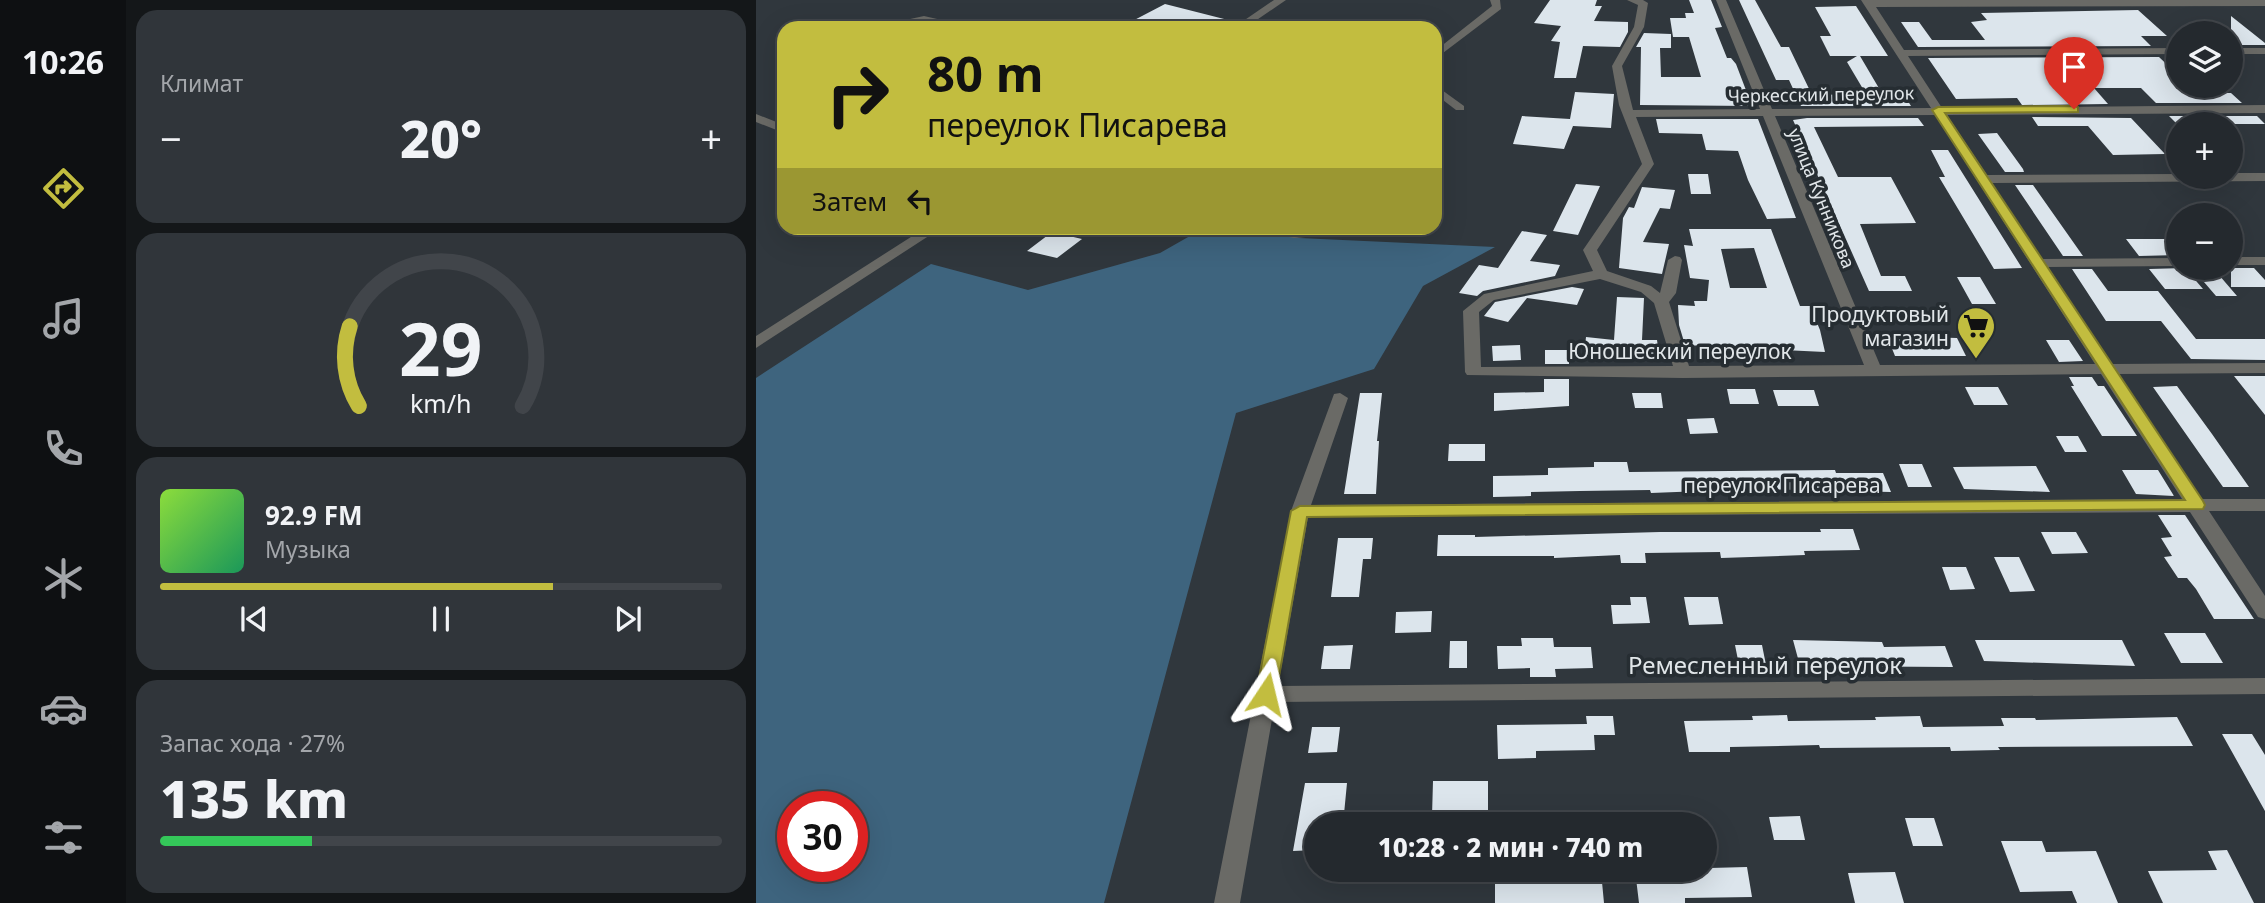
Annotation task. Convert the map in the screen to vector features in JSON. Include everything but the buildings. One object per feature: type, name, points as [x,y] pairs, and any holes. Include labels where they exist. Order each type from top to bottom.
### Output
[{"type":"street","points":[[1249,21],[1281,0]]},
{"type":"street","points":[[1442,50],[1497,7],[1494,0]]},
{"type":"street","points":[[1632,0],[1643,3],[1639,27],[1617,66],[1625,105],[1648,164],[1590,250],[1601,274],[1646,289],[1661,301],[1683,373]]},
{"type":"street","name":"улица Кунникова","points":[[1721,0],[1874,371]]},
{"type":"street","points":[[1868,2],[2265,3]]},
{"type":"street","points":[[1868,2],[2265,612]]},
{"type":"street","points":[[911,21],[933,21]]},
{"type":"street","points":[[1901,53],[2166,51]]},
{"type":"street","points":[[2243,51],[2265,51]]},
{"type":"street","points":[[1442,94],[1460,108]]},
{"type":"street","name":"Черкесский переулок","points":[[1630,114],[2265,109]]},
{"type":"street","points":[[756,118],[777,126]]},
{"type":"street","points":[[1983,179],[2265,177]]},
{"type":"street","points":[[756,344],[923,235]]},
{"type":"street","points":[[1661,301],[1669,293],[1675,260]]},
{"type":"street","points":[[2243,261],[2265,261]]},
{"type":"street","points":[[2040,263],[2166,262]]},
{"type":"street","name":"Юношеский переулок","points":[[1601,274],[1489,297],[1471,311],[1473,372],[2265,368]]},
{"type":"street","points":[[1227,903],[1300,511],[1340,398]]},
{"type":"street","name":"переулок Писарева","points":[[1300,511],[2265,505]]},
{"type":"street","name":"Ремесленный переулок","points":[[1266,694],[2265,686]]},
{"type":"shaded area","points":[[1192,235],[1285,235],[1299,238],[1495,247],[1423,286],[1374,369],[1236,413],[1104,903],[756,903],[756,378],[931,264],[1028,290],[1160,253]]},
{"type":"place","name":"Продуктовый магазин","points":[[1976,360]]},
{"type":"route","points":[[1266,694],[1300,511],[2197,505],[1938,110],[2074,109]]}]
